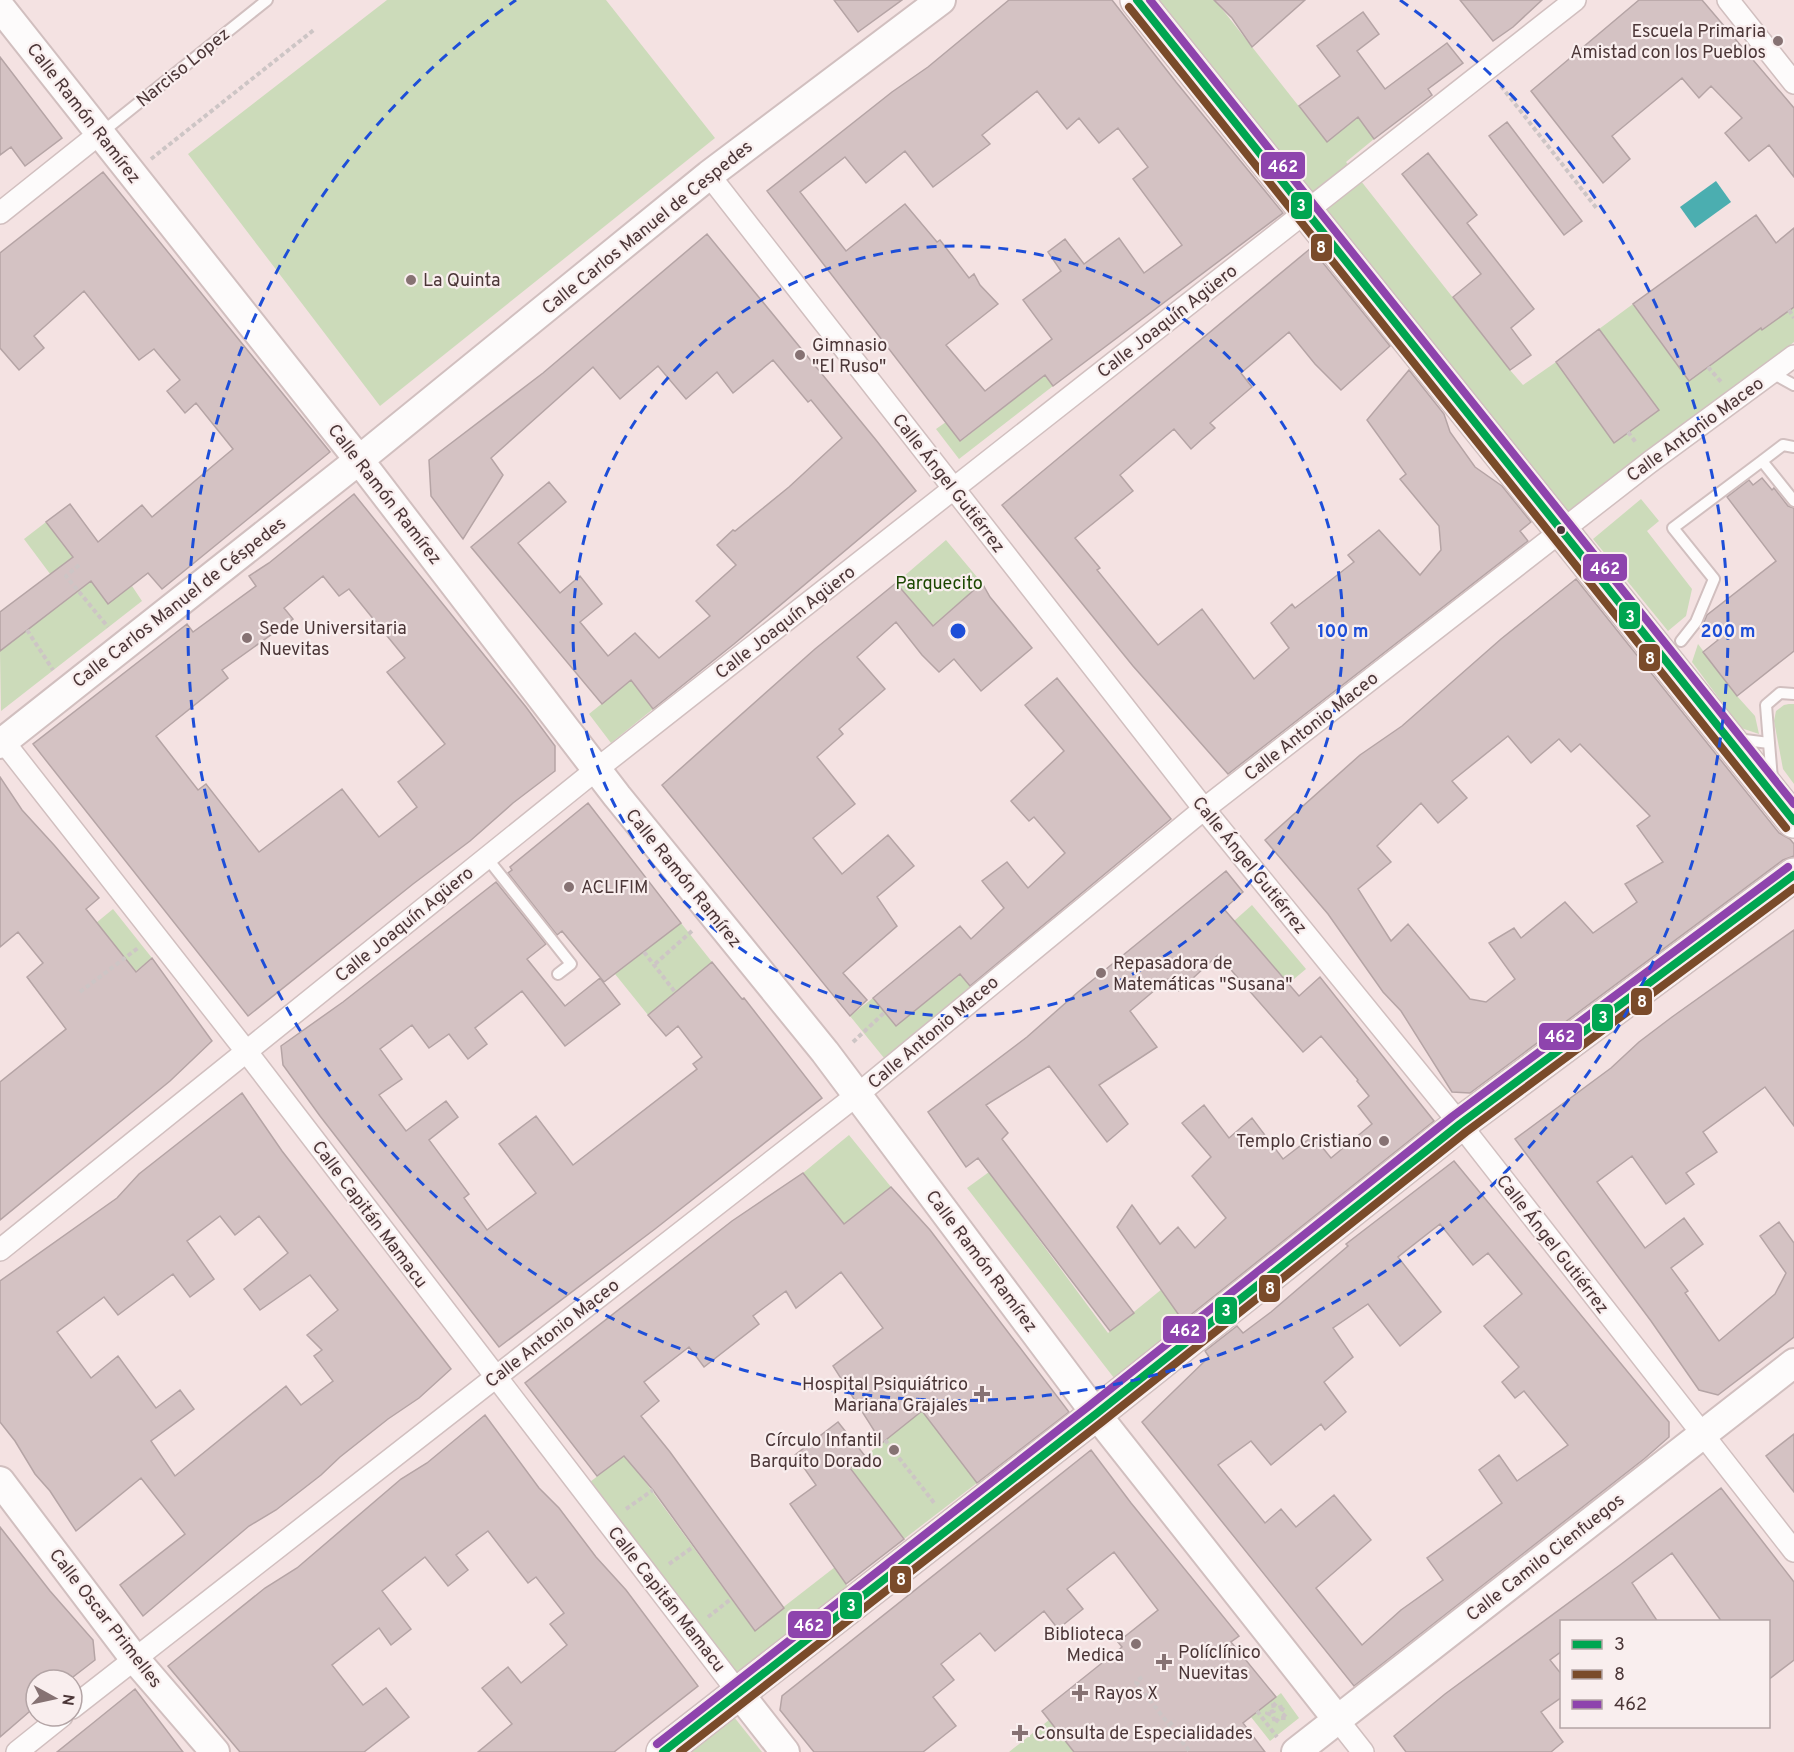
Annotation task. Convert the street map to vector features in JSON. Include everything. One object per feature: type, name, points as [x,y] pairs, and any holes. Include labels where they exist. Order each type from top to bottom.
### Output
[{"type":"main road","points":[[1137,0],[1561,530],[1668,650],[1728,738],[1794,821]]},
{"type":"main road","points":[[663,1752],[860,1600],[1460,1124],[1794,875]]},
{"type":"street","name":"Calle Carlos Manuel de Cespedes","points":[[359,460],[709,175],[941,0]]},
{"type":"street","name":"Calle Joaquín Agüero","points":[[0,1250],[597,770],[1575,0]]},
{"type":"street","points":[[1728,0],[1794,83]]},
{"type":"street","name":"Calle Ramón Ramírez","points":[[0,7],[359,460],[597,770],[857,1095],[1096,1414],[1363,1752]]},
{"type":"street","points":[[0,213],[99,134]]},
{"type":"street","name":"Calle Ángel Gutiérrez","points":[[709,175],[1204,809],[1460,1124],[1794,1551]]},
{"type":"street","name":"Calle Antonio Maceo","points":[[84,1698],[857,1095],[1204,809],[1561,530],[1794,356]]},
{"type":"street","name":"Calle Carlos Manuel de Céspedes","points":[[1,741],[359,460]]},
{"type":"street","name":"Calle Capitán Mamacu","points":[[1,741],[246,1051],[738,1692]]},
{"type":"street","name":"Calle Camilo Cienfuegos","points":[[1288,1747],[1337,1719],[1794,1363]]},
{"type":"street","name":"Calle Oscar Primelles","points":[[0,1481],[134,1658],[215,1752]]},
{"type":"street","points":[[738,1692],[785,1752]]},
{"type":"street","points":[[17,1752],[47,1728]]},
{"type":"lane","name":"Narciso Lopez","points":[[99,134],[267,0]]},
{"type":"lane","points":[[1772,373],[1794,385]]},
{"type":"lane","points":[[1668,650],[1696,622],[1714,579],[1673,528],[1783,445],[1794,447]]},
{"type":"lane","points":[[1762,461],[1794,501]]},
{"type":"lane","points":[[1774,795],[1766,705],[1780,693],[1794,694]]},
{"type":"lane","points":[[1728,738],[1769,743]]},
{"type":"lane","points":[[487,858],[571,964],[558,974]]},
{"type":"path","points":[[132,174],[315,29]]},
{"type":"path","points":[[1487,69],[1598,210]]},
{"type":"path","points":[[1789,310],[1794,318]]},
{"type":"path","points":[[79,565],[66,576],[123,646]]},
{"type":"path","points":[[27,630],[68,690]]},
{"type":"path","points":[[655,964],[711,912]]},
{"type":"path","points":[[80,992],[155,934]]},
{"type":"path","points":[[644,952],[675,992]]},
{"type":"path","points":[[853,1042],[885,1012]]},
{"type":"path","points":[[885,1440],[952,1526]]},
{"type":"path","points":[[607,1523],[653,1490]]},
{"type":"path","points":[[650,1578],[693,1547]]},
{"type":"path","points":[[1142,1677],[1136,1682],[1190,1752]]},
{"type":"path","points":[[1262,1717],[1274,1711],[1273,1704],[1278,1708],[1284,1706],[1281,1712],[1287,1718],[1279,1718],[1270,1728]]},
{"type":"path","points":[[1257,1711],[1288,1747]]},
{"type":"path","points":[[1267,1713],[1274,1716],[1275,1723]]},
{"type":"path","points":[[1169,1725],[1175,1720]]},
{"type":"green space","name":"La Quinta","points":[[387,0],[606,0],[715,138],[380,406],[188,154]]},
{"type":"green space","points":[[1155,0],[1215,0],[1327,142],[1358,117],[1374,139],[1346,162],[1523,385],[1556,362],[1614,442],[1658,410],[1599,329],[1633,304],[1689,381],[1679,272],[1794,307],[1794,342],[1566,519]]},
{"type":"green space","points":[[1045,375],[1053,386],[959,459],[936,429],[946,422],[961,441]]},
{"type":"green space","points":[[1641,499],[1659,521],[1647,531],[1692,589],[1686,616],[1668,631],[1593,539]]},
{"type":"green space","points":[[46,522],[108,603],[132,586],[142,601],[1,711],[0,651],[68,598],[24,539]]},
{"type":"green space","name":"Parquecito","points":[[946,540],[982,583],[932,626],[896,583]]},
{"type":"green space","points":[[1698,644],[1755,716],[1759,734],[1741,728],[1692,662]]},
{"type":"green space","points":[[631,680],[653,709],[611,743],[589,714]]},
{"type":"green space","points":[[1789,704],[1794,704],[1794,784],[1783,769],[1774,721],[1776,711]]},
{"type":"green space","points":[[1252,905],[1306,969],[1288,984],[1234,921]]},
{"type":"green space","points":[[113,909],[152,958],[66,1028],[48,1005],[118,950],[96,923]]},
{"type":"green space","points":[[681,923],[712,962],[648,1015],[615,974]]},
{"type":"green space","points":[[961,974],[972,989],[884,1058],[850,1016],[873,998],[896,1026]]},
{"type":"green space","points":[[849,1135],[891,1187],[845,1225],[803,1173]]},
{"type":"green space","points":[[989,1172],[1108,1333],[1162,1289],[1190,1330],[1121,1387],[967,1188]]},
{"type":"green space","points":[[922,1411],[977,1483],[904,1539],[850,1468]]},
{"type":"green space","points":[[654,1432],[670,1452],[641,1476],[754,1630],[835,1567],[851,1592],[740,1676],[590,1482]]},
{"type":"green space","points":[[1281,1693],[1299,1718],[1270,1741],[1251,1717]]},
{"type":"green space","points":[[734,1717],[762,1752],[690,1752]]},
{"type":"green space","points":[[1049,1720],[1074,1752],[1009,1752]]},
{"type":"water","points":[[1716,181],[1731,202],[1695,228],[1680,207]]},
{"type":"building","points":[[834,0],[902,0],[858,32]]},
{"type":"building","points":[[1009,0],[1112,0],[1283,213],[1053,386],[1045,375],[960,441],[767,191],[892,92],[928,67]],"holes":[[[1037,91],[1067,129],[1079,118],[1099,143],[1118,128],[1148,167],[1133,179],[1182,245],[1144,273],[1119,238],[1084,264],[1065,239],[1048,252],[1061,271],[1023,300],[1052,339],[985,391],[946,345],[998,304],[980,285],[974,274],[969,278],[940,240],[937,242],[905,204],[846,251],[800,192],[845,157],[866,183],[905,151],[933,187],[990,144],[982,135]]]},
{"type":"building","points":[[1214,0],[1305,0],[1252,47],[1232,18]]},
{"type":"building","points":[[1460,0],[1542,0],[1513,27],[1493,41]]},
{"type":"building","points":[[1639,0],[1702,0],[1794,108],[1794,177],[1769,145],[1749,161],[1725,133],[1742,118],[1711,86],[1699,98],[1682,78],[1612,136],[1630,159],[1603,183],[1531,91]]},
{"type":"building","points":[[1363,12],[1379,34],[1357,51],[1385,89],[1447,43],[1463,63],[1428,89],[1432,95],[1374,139],[1358,117],[1327,142],[1299,106],[1340,76],[1317,46]]},
{"type":"building","points":[[0,57],[62,138],[25,166],[11,147],[0,155]]},
{"type":"building","points":[[1507,122],[1582,221],[1564,235],[1489,136]]},
{"type":"building","points":[[1428,153],[1477,215],[1467,223],[1534,309],[1511,328],[1531,355],[1510,370],[1453,297],[1481,274],[1402,174]]},
{"type":"building","points":[[103,172],[330,452],[162,589],[148,573],[108,604],[91,581],[0,651],[0,612],[73,557],[46,522],[70,504],[98,542],[142,505],[152,517],[233,449],[196,403],[185,413],[167,391],[180,380],[154,349],[139,360],[84,291],[34,336],[44,348],[19,370],[0,348],[0,253]]},
{"type":"building","points":[[1756,215],[1776,243],[1794,228],[1794,307],[1762,330],[1761,328],[1689,381],[1633,304]]},
{"type":"building","points":[[707,234],[916,491],[653,709],[631,680],[602,704],[471,547],[549,482],[566,502],[518,543],[560,593],[580,576],[602,604],[580,622],[608,656],[635,633],[659,658],[710,616],[696,601],[736,565],[717,545],[789,487],[842,438],[811,400],[808,402],[773,360],[733,393],[717,372],[686,399],[658,366],[620,399],[593,367],[491,458],[503,475],[463,539],[431,496],[429,460],[543,373]]},
{"type":"building","points":[[1311,248],[1390,346],[1341,390],[1315,364],[1289,332],[1241,373],[1252,387],[1210,423],[1215,428],[1191,449],[1174,429],[1120,475],[1133,491],[1075,538],[1100,568],[1097,570],[1158,645],[1202,609],[1254,679],[1289,648],[1271,623],[1292,604],[1295,608],[1354,562],[1348,555],[1379,530],[1420,575],[1441,550],[1439,526],[1400,479],[1406,474],[1367,420],[1409,370],[1444,414],[1450,432],[1475,467],[1502,486],[1531,522],[1520,531],[1528,541],[1228,774],[1133,666],[1002,505]]},
{"type":"building","points":[[1599,329],[1659,410],[1614,443],[1556,362]]},
{"type":"building","points":[[1762,478],[1772,490],[1774,488],[1788,506],[1794,508],[1794,651],[1737,696],[1703,652],[1718,640],[1704,622],[1707,615],[1776,561],[1727,497],[1749,480],[1753,485]]},
{"type":"building","points":[[354,494],[555,746],[555,771],[248,1016],[33,744],[187,624],[193,632],[256,586],[249,576],[269,563]],"holes":[[[323,576],[339,596],[349,589],[405,658],[387,672],[445,744],[398,782],[417,807],[379,837],[342,789],[259,852],[206,784],[198,790],[156,736],[228,678],[222,670],[293,619],[284,608]]]},
{"type":"building","points":[[1576,579],[1779,833],[1794,844],[1794,856],[1783,860],[1470,1093],[1452,1092],[1401,1011],[1383,992],[1328,914],[1265,840],[1360,755],[1402,726],[1501,639]],"holes":[[[1508,736],[1531,763],[1559,739],[1571,752],[1580,744],[1650,816],[1637,826],[1663,862],[1625,884],[1637,902],[1593,933],[1565,902],[1521,938],[1514,928],[1489,943],[1515,979],[1486,1002],[1470,999],[1408,924],[1391,941],[1358,889],[1391,862],[1377,846],[1421,803],[1438,823],[1467,798],[1452,781]]]},
{"type":"building","points":[[896,583],[933,626],[982,583],[990,597],[1032,648],[981,691],[954,659],[939,672],[922,655],[896,622],[857,657],[885,689],[839,729],[843,734],[817,757],[855,804],[813,838],[842,874],[888,835],[914,866],[877,897],[897,926],[843,973],[867,1000],[850,1016],[662,785],[815,649]]},
{"type":"building","points":[[1057,678],[1171,819],[970,986],[960,974],[896,1026],[873,998],[960,926],[971,939],[1004,908],[982,881],[1007,862],[1028,888],[1065,853],[1034,817],[1029,821],[1011,801],[1064,751],[1025,705]]},
{"type":"building","points":[[0,777],[22,810],[99,898],[86,909],[136,972],[152,958],[212,1041],[170,1081],[0,1220],[0,1082],[66,1029],[27,977],[43,963],[18,932],[0,947]]},
{"type":"building","points":[[588,803],[681,923],[604,982],[562,931],[557,935],[508,873],[512,870],[510,867]]},
{"type":"building","points":[[1226,871],[1243,892],[1224,909],[1299,996],[1320,977],[1434,1121],[1183,1321],[1117,1227],[1132,1205],[1160,1244],[1178,1227],[1195,1248],[1226,1218],[1192,1176],[1211,1157],[1182,1123],[1204,1105],[1229,1138],[1252,1118],[1283,1159],[1313,1136],[1331,1158],[1372,1124],[1358,1106],[1369,1096],[1321,1036],[1303,1052],[1218,955],[1179,991],[1168,979],[1130,1011],[1157,1047],[1099,1085],[1128,1124],[1107,1142],[1049,1066],[986,1105],[1008,1133],[1002,1139],[1134,1313],[1110,1331],[978,1158],[966,1167],[928,1112],[1027,1037],[1078,992]]},
{"type":"building","points":[[496,882],[546,944],[527,959],[565,1006],[600,978],[620,1004],[565,1046],[522,991],[475,1028],[487,1044],[468,1059],[449,1034],[429,1048],[412,1025],[380,1049],[402,1079],[379,1095],[406,1131],[446,1101],[458,1117],[429,1140],[469,1194],[464,1198],[487,1230],[536,1193],[499,1144],[536,1116],[573,1165],[697,1069],[693,1064],[702,1057],[678,1026],[666,1036],[648,1015],[712,962],[742,999],[744,998],[822,1098],[499,1347],[283,1065],[281,1046],[343,1002]]},
{"type":"building","points":[[1794,930],[1794,1126],[1765,1087],[1703,1132],[1717,1152],[1686,1173],[1694,1184],[1666,1204],[1632,1156],[1597,1182],[1645,1248],[1684,1218],[1703,1244],[1671,1268],[1688,1291],[1685,1293],[1719,1341],[1775,1294],[1786,1273],[1760,1236],[1779,1222],[1794,1243],[1794,1337],[1718,1395],[1699,1390],[1651,1321],[1515,1139],[1611,1068],[1639,1042],[1672,1017]]},
{"type":"building","points":[[242,1093],[282,1151],[451,1369],[419,1398],[388,1419],[276,1510],[249,1526],[143,1616],[120,1585],[185,1534],[141,1478],[76,1531],[0,1422],[0,1281],[117,1198],[139,1174]],"holes":[[[220,1216],[235,1235],[259,1216],[288,1253],[244,1289],[260,1310],[310,1275],[338,1310],[307,1335],[322,1350],[314,1356],[333,1381],[301,1405],[286,1386],[175,1476],[151,1441],[194,1409],[180,1390],[156,1408],[118,1356],[91,1378],[57,1332],[104,1297],[118,1315],[173,1274],[190,1297],[214,1279],[187,1241]]]},
{"type":"building","points":[[1454,1161],[1669,1422],[1669,1437],[1644,1459],[1354,1686],[1142,1422],[1209,1357],[1205,1351],[1237,1326],[1243,1333],[1271,1312],[1348,1246],[1346,1244]],"holes":[[[1440,1224],[1473,1265],[1488,1253],[1522,1294],[1484,1326],[1519,1367],[1502,1382],[1515,1398],[1524,1391],[1568,1445],[1517,1481],[1499,1455],[1479,1470],[1502,1503],[1427,1558],[1443,1580],[1401,1610],[1362,1645],[1316,1588],[1371,1540],[1334,1495],[1296,1527],[1281,1509],[1265,1523],[1218,1465],[1251,1441],[1271,1465],[1321,1424],[1325,1430],[1346,1412],[1324,1382],[1353,1357],[1333,1328],[1368,1304],[1400,1346],[1441,1312],[1398,1257]]]},
{"type":"building","points":[[803,1173],[844,1224],[891,1187],[930,1230],[1069,1412],[977,1483],[922,1411],[882,1443],[833,1366],[883,1328],[841,1272],[796,1308],[786,1291],[753,1316],[759,1324],[704,1367],[689,1347],[644,1382],[659,1401],[641,1416],[784,1608],[755,1631],[653,1490],[624,1456],[597,1476],[525,1383],[732,1221]]},
{"type":"building","points":[[485,1415],[539,1488],[559,1508],[596,1557],[626,1590],[698,1686],[614,1752],[478,1752],[512,1724],[482,1688],[508,1667],[521,1683],[567,1645],[550,1624],[564,1613],[536,1577],[528,1583],[488,1531],[456,1555],[468,1570],[448,1586],[425,1557],[382,1591],[411,1629],[391,1645],[379,1628],[332,1665],[363,1705],[386,1688],[409,1717],[364,1752],[240,1752],[168,1666],[265,1588],[297,1568],[401,1479],[427,1463]]},
{"type":"building","points":[[838,1422],[865,1456],[850,1468],[904,1539],[846,1584],[790,1504],[816,1485],[795,1455]]},
{"type":"building","points":[[1794,1434],[1794,1492],[1766,1456]]},
{"type":"building","points":[[1091,1450],[1239,1636],[1231,1642],[1276,1697],[1243,1723],[1265,1752],[1074,1752],[1042,1711],[1122,1647],[1118,1642],[1158,1610],[1114,1552],[1067,1589],[1083,1609],[1058,1629],[1044,1611],[995,1651],[980,1633],[941,1664],[954,1680],[933,1697],[956,1726],[923,1752],[814,1752],[780,1710],[782,1696]]},
{"type":"building","points":[[1721,1488],[1794,1582],[1794,1660],[1770,1678],[1770,1620],[1721,1620],[1672,1553],[1632,1583],[1657,1620],[1560,1620],[1560,1652],[1550,1660],[1560,1672],[1560,1698],[1541,1712],[1563,1742],[1551,1752],[1406,1752],[1394,1736],[1445,1694]]},
{"type":"building","points":[[0,1527],[50,1591],[93,1640],[95,1660],[84,1668],[24,1668],[24,1716],[0,1737]]},
{"type":"building","points":[[135,1689],[183,1752],[57,1752],[93,1723]]},
{"type":"transit line","name":"3","points":[[1137,0],[1794,821]]},
{"type":"transit line","name":"462","points":[[1150,0],[1794,804]]},
{"type":"transit line","name":"8","points":[[1129,7],[1786,828]]},
{"type":"transit line","name":"462","points":[[657,1744],[1089,1406],[1453,1116],[1788,867]]},
{"type":"transit line","name":"3","points":[[663,1752],[1096,1414],[1460,1124],[1794,875]]},
{"type":"transit line","name":"8","points":[[680,1752],[1102,1422],[1466,1132],[1794,888]]},
{"type":"place","name":"Escuela Primaria Amistad con los Pueblos","points":[[1778,41]]},
{"type":"place","name":"La Quinta","points":[[411,280]]},
{"type":"place","name":"Gimnasio \"El Ruso\"","points":[[800,355]]},
{"type":"place","name":"Sede Universitaria Nuevitas","points":[[247,638]]},
{"type":"place","name":"ACLIFIM","points":[[569,887]]},
{"type":"place","name":"Repasadora de Matemáticas \"Susana\"","points":[[1101,973]]},
{"type":"place","name":"Templo Cristiano","points":[[1384,1141]]},
{"type":"place","name":"Hospital Psiquiátrico Mariana Grajales","points":[[982,1394]]},
{"type":"place","name":"Círculo Infantil Barquito Dorado","points":[[894,1450]]},
{"type":"place","name":"Biblioteca Medica","points":[[1136,1644]]},
{"type":"place","name":"Políclínico Nuevitas","points":[[1164,1662]]},
{"type":"place","name":"Rayos X","points":[[1080,1693]]},
{"type":"place","name":"Consulta de Especialidades","points":[[1020,1733]]}]
